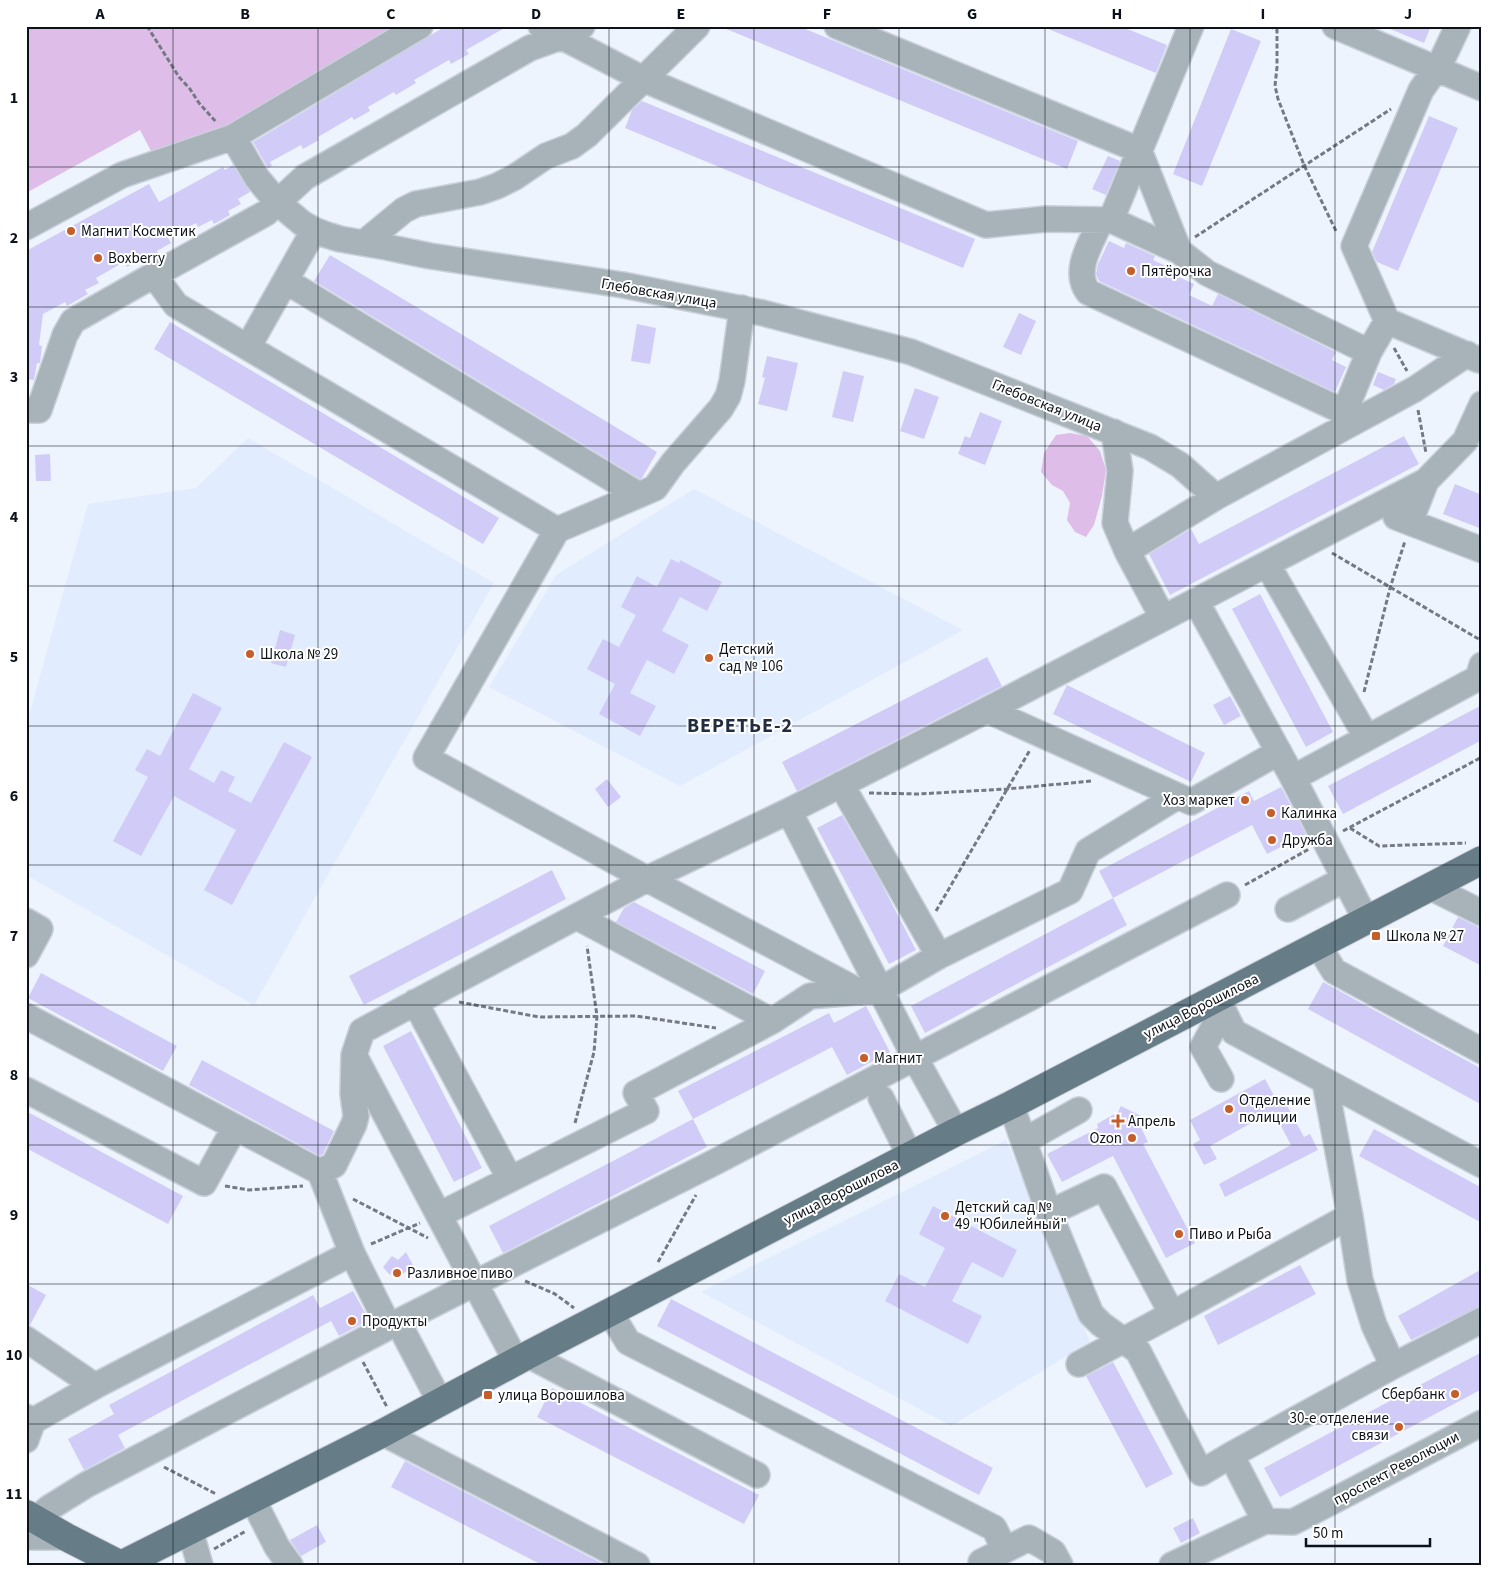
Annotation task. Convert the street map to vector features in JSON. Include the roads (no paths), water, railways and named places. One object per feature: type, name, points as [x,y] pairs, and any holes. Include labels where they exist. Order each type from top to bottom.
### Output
[{"type":"main road","name":"улица Ворошилова","points":[[121,1565],[390,1429],[610,1312],[1430,887],[1477,851]]},
{"type":"main road","points":[[29,1523],[66,1537],[121,1565]]},
{"type":"street","points":[[26,227],[122,175],[233,137],[420,26]]},
{"type":"street","points":[[364,243],[404,210],[416,204],[480,192],[497,186],[515,177],[546,156],[572,146],[586,135],[696,26]]},
{"type":"street","points":[[837,26],[1140,150],[1179,251]]},
{"type":"street","points":[[1335,26],[1482,88]]},
{"type":"street","points":[[1458,26],[1446,54],[1421,90],[1354,246],[1387,321],[1474,357]]},
{"type":"street","points":[[1184,28],[1140,150],[1081,267],[1083,285],[1088,292],[1338,409],[1347,406],[1369,352],[1387,321]]},
{"type":"street","points":[[26,410],[39,410],[64,335],[74,321],[266,213],[305,177],[530,48],[552,32],[643,79],[986,225],[1046,219],[1106,220],[1179,251],[1207,273],[1369,352]]},
{"type":"street","name":"Глебовская улица","points":[[233,137],[258,178],[278,203],[302,223],[314,230],[340,239],[430,256],[623,285],[763,312],[911,352],[1150,447],[1180,465],[1216,497]]},
{"type":"street","points":[[248,347],[314,230]]},
{"type":"street","points":[[154,276],[176,304],[557,530]]},
{"type":"street","points":[[286,281],[639,495]]},
{"type":"street","points":[[742,308],[732,381],[728,396],[712,419],[673,463],[655,488],[557,530],[426,758],[647,879],[870,991]]},
{"type":"street","points":[[1128,551],[1216,497],[1474,357]]},
{"type":"street","points":[[320,1172],[334,1165],[354,1124],[356,1116],[353,1094],[354,1055],[362,1031],[647,879],[789,811],[987,710],[1426,481],[1473,447],[1482,404]]},
{"type":"street","points":[[1114,432],[1120,471],[1115,523],[1163,618]]},
{"type":"street","points":[[1410,522],[1426,481]]},
{"type":"street","points":[[1373,509],[1482,550]]},
{"type":"street","points":[[1267,564],[1362,730]]},
{"type":"street","points":[[1196,601],[1293,778],[1366,920]]},
{"type":"street","points":[[1293,778],[1362,730],[1478,678],[1482,665]]},
{"type":"street","points":[[987,710],[1191,802],[1279,752]]},
{"type":"street","points":[[841,784],[939,956]]},
{"type":"street","points":[[439,1215],[646,1111],[636,1094],[772,1021],[810,996],[870,991],[1070,891],[1088,851],[1178,796]]},
{"type":"street","points":[[789,811],[870,991],[915,1058],[956,1132]]},
{"type":"street","points":[[1288,909],[1345,880]]},
{"type":"street","points":[[1430,887],[1482,913]]},
{"type":"street","points":[[29,1523],[86,1484],[475,1283],[715,1162],[1227,895]]},
{"type":"street","points":[[577,916],[772,1021]]},
{"type":"street","points":[[26,921],[40,929],[26,955]]},
{"type":"street","points":[[1318,945],[1334,971],[1482,1051]]},
{"type":"street","points":[[421,999],[510,1180]]},
{"type":"street","points":[[1212,1000],[1216,1021],[1203,1047],[1222,1079]]},
{"type":"street","points":[[1212,1000],[1234,1032],[1482,1165]]},
{"type":"street","points":[[26,1016],[320,1172],[352,1253],[440,1402]]},
{"type":"street","points":[[354,1055],[475,1283],[522,1358],[757,1476]]},
{"type":"street","points":[[1325,1082],[1360,1280],[1374,1325],[1393,1366]]},
{"type":"street","points":[[26,1090],[204,1183],[235,1127]]},
{"type":"street","points":[[881,1098],[910,1156]]},
{"type":"street","points":[[1011,1105],[1049,1214],[1091,1314],[1101,1324],[1138,1351],[1201,1472],[1393,1366],[1482,1320]]},
{"type":"street","points":[[1024,1141],[1079,1110]]},
{"type":"street","points":[[1049,1214],[1104,1187],[1172,1314]]},
{"type":"street","points":[[1079,1364],[1350,1216]]},
{"type":"street","points":[[28,1426],[95,1386],[352,1253]]},
{"type":"street","points":[[610,1312],[628,1342],[994,1528],[1005,1550]]},
{"type":"street","points":[[26,1339],[95,1386]]},
{"type":"street","name":"проспект Революции","points":[[1172,1565],[1265,1521],[1293,1522],[1482,1423]]},
{"type":"street","points":[[390,1429],[637,1565]]},
{"type":"street","points":[[1231,1454],[1265,1521]]},
{"type":"street","points":[[245,1502],[290,1565]]},
{"type":"street","points":[[190,1530],[200,1565]]},
{"type":"street","points":[[982,1565],[981,1562],[1029,1538],[1053,1552],[1060,1565]]},
{"type":"place","name":"Магнит Косметик","points":[[71,231]]},
{"type":"place","name":"Boxberry","points":[[98,258]]},
{"type":"place","name":"Пятёрочка","points":[[1131,271]]},
{"type":"place","name":"Школа № 29","points":[[250,654]]},
{"type":"place","name":"Детский сад № 106","points":[[709,658]]},
{"type":"place","name":"Хоз маркет","points":[[1245,800]]},
{"type":"place","name":"Калинка","points":[[1271,813]]},
{"type":"place","name":"Дружба","points":[[1272,840]]},
{"type":"place","name":"Школа № 27","points":[[1376,936]]},
{"type":"place","name":"Магнит","points":[[864,1058]]},
{"type":"place","name":"Отделение полиции","points":[[1229,1109]]},
{"type":"place","name":"Апрель","points":[[1118,1121]]},
{"type":"place","name":"Ozon","points":[[1132,1138]]},
{"type":"place","name":"Детский сад № 49 \"Юбилейный\"","points":[[945,1216]]},
{"type":"place","name":"Пиво и Рыба","points":[[1179,1234]]},
{"type":"place","name":"Разливное пиво","points":[[397,1273]]},
{"type":"place","name":"Продукты","points":[[352,1321]]},
{"type":"place","name":"Сбербанк","points":[[1455,1394]]},
{"type":"place","name":"улица Ворошилова","points":[[488,1395]]},
{"type":"place","name":"30-е отделение связи","points":[[1399,1427]]},
{"type":"district","name":"ВЕРЕТЬЕ-2","points":[[740,725]]}]
